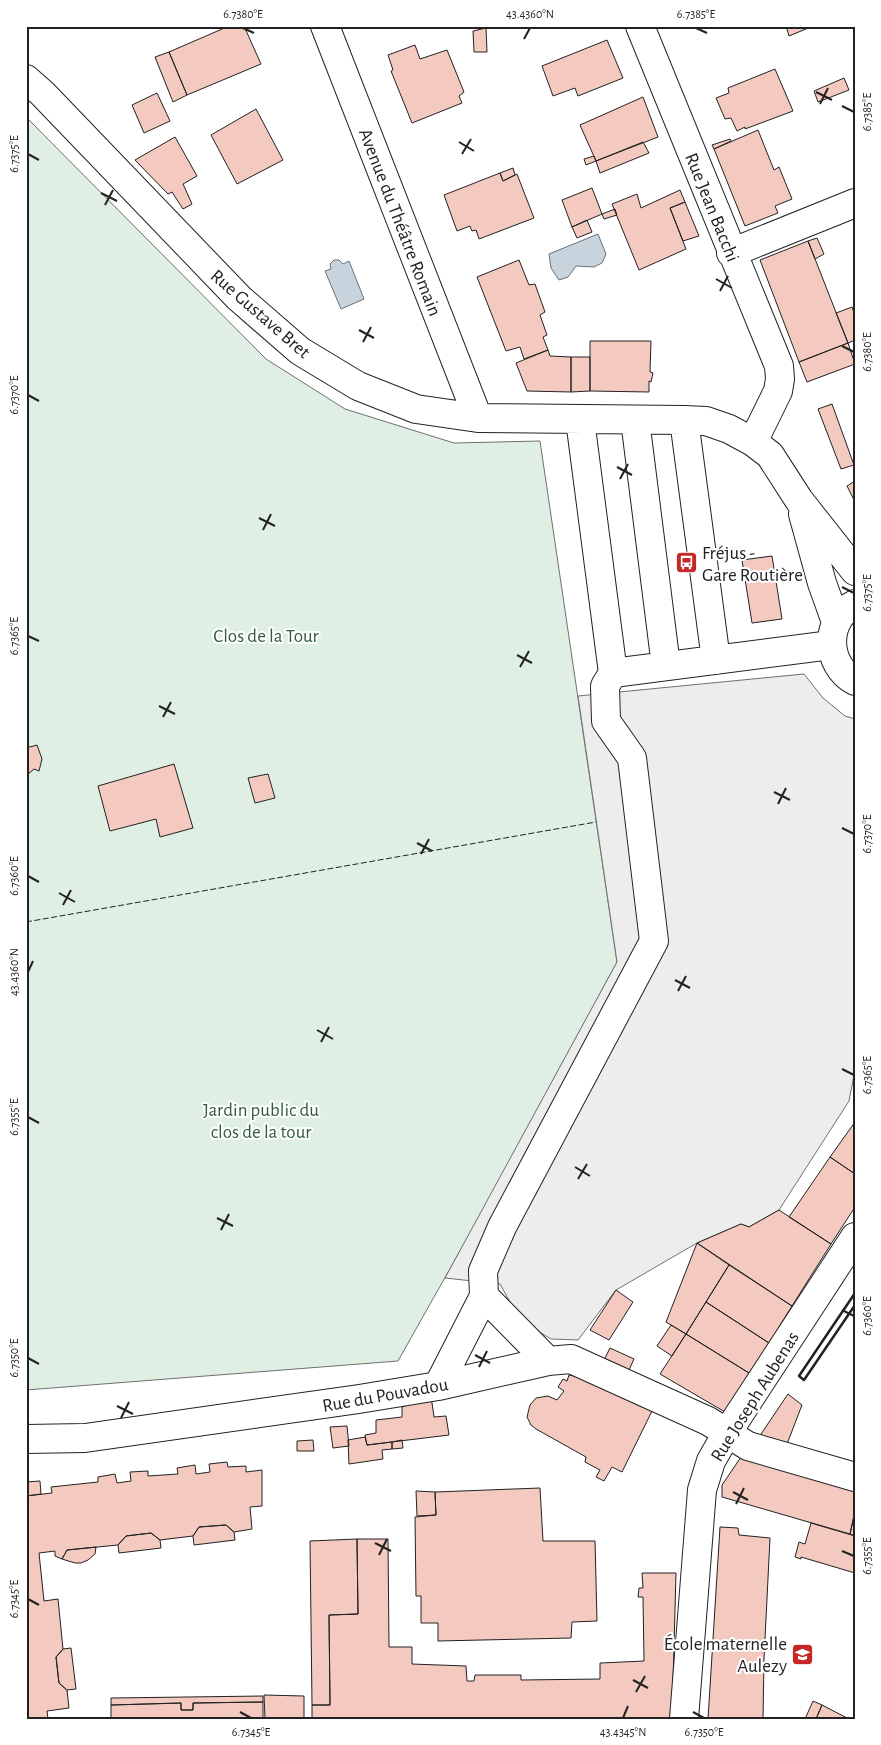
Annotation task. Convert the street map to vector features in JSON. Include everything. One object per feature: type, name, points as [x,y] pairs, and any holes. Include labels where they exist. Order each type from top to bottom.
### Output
[{"type":"street","name":"Avenue du Théâtre Romain","points":[[325,26],[478,418]]},
{"type":"street","name":"Rue Jean Bacchi","points":[[640,26],[778,366],[780,379],[778,391],[753,442]]},
{"type":"street","name":"Rue Gustave Bret","points":[[26,79],[42,93],[239,298],[300,351],[358,386],[416,408],[478,418],[684,420],[706,421],[729,429],[753,442],[770,455],[799,500],[855,571]]},
{"type":"street","points":[[731,253],[855,203]]},
{"type":"street","points":[[438,1386],[484,1296],[483,1271],[502,1227],[654,942],[632,758],[606,721],[609,679],[580,420]]},
{"type":"street","points":[[635,420],[666,666]]},
{"type":"street","points":[[684,420],[716,660]]},
{"type":"street","name":"Rue Gustave Bret","points":[[799,500],[822,583],[841,624],[834,658],[841,670],[855,682]]},
{"type":"street","points":[[609,679],[666,666],[716,660],[841,624]]},
{"type":"street","name":"Rue Joseph Aubenas","points":[[684,1719],[702,1490],[711,1461],[727,1433],[855,1237]]},
{"type":"street","points":[[484,1296],[548,1361]]},
{"type":"street","name":"Rue du Pouvadou","points":[[26,1440],[85,1438],[359,1399],[438,1386],[548,1361],[570,1359],[708,1421],[748,1446],[855,1477]]},
{"type":"green space","points":[[26,117],[266,359],[345,409],[454,443],[540,441],[617,962],[483,1210],[398,1361],[26,1390]]},
{"type":"shaded area","points":[[598,234],[606,254],[602,263],[594,267],[576,266],[568,277],[559,280],[551,268],[549,254]]},
{"type":"shaded area","points":[[334,260],[339,260],[343,264],[349,261],[364,299],[341,309],[325,271],[331,269],[330,264]]},
{"type":"shaded area","points":[[804,674],[823,698],[845,716],[855,719],[855,1070],[849,1101],[779,1210],[749,1227],[741,1224],[697,1243],[616,1290],[578,1340],[551,1339],[520,1320],[500,1284],[445,1278],[617,962],[578,696]]},
{"type":"building","points":[[229,26],[244,26],[261,64],[187,95],[169,52]]},
{"type":"building","points":[[786,26],[813,26],[789,36]]},
{"type":"building","points":[[486,28],[487,52],[474,52],[473,31]]},
{"type":"building","points":[[607,40],[623,78],[578,96],[575,88],[553,96],[542,66]]},
{"type":"building","points":[[415,45],[420,59],[447,50],[464,92],[459,96],[462,103],[412,123],[391,71],[393,70],[388,55]]},
{"type":"building","points":[[169,52],[187,95],[173,102],[155,57]]},
{"type":"building","points":[[775,69],[793,111],[737,131],[731,118],[725,119],[716,98],[729,93],[728,88]]},
{"type":"building","points":[[844,78],[849,90],[818,102],[814,91]]},
{"type":"building","points":[[157,93],[170,121],[144,133],[132,105]]},
{"type":"building","points":[[643,97],[658,137],[596,161],[580,125]]},
{"type":"building","points":[[256,109],[283,160],[237,184],[211,135]]},
{"type":"building","points":[[758,130],[774,170],[779,167],[792,199],[775,206],[778,213],[745,226],[714,149]]},
{"type":"building","points":[[175,137],[197,176],[183,184],[192,204],[183,209],[172,192],[168,194],[135,160]]},
{"type":"building","points":[[730,139],[731,141],[714,149],[712,145]]},
{"type":"building","points":[[643,142],[649,153],[600,173],[596,161]]},
{"type":"building","points":[[594,156],[596,161],[586,165],[584,159]]},
{"type":"building","points":[[513,168],[515,175],[503,181],[500,173]]},
{"type":"building","points":[[500,173],[503,181],[517,174],[534,218],[479,239],[476,230],[472,231],[470,226],[457,231],[444,195]]},
{"type":"building","points":[[592,188],[602,214],[572,227],[562,200]]},
{"type":"building","points":[[680,190],[685,202],[670,208],[686,249],[639,270],[612,204],[637,194],[641,208]]},
{"type":"building","points":[[685,202],[699,236],[683,241],[670,208]]},
{"type":"building","points":[[615,209],[617,215],[604,219],[602,214]]},
{"type":"building","points":[[587,220],[592,232],[577,238],[572,227]]},
{"type":"building","points":[[817,238],[824,254],[815,259],[808,241]]},
{"type":"building","points":[[808,241],[848,343],[799,362],[760,260]]},
{"type":"building","points":[[519,260],[529,285],[535,284],[545,312],[540,315],[547,335],[543,337],[548,350],[524,359],[520,347],[506,351],[477,277]]},
{"type":"building","points":[[852,307],[855,315],[855,340],[848,343],[836,313]]},
{"type":"building","points":[[590,341],[651,341],[650,372],[653,373],[651,382],[649,381],[649,392],[590,391]]},
{"type":"building","points":[[848,343],[855,364],[807,382],[799,362]]},
{"type":"building","points":[[548,350],[550,356],[571,357],[571,392],[527,391],[516,363]]},
{"type":"building","points":[[571,357],[590,357],[590,391],[571,392]]},
{"type":"building","points":[[832,404],[854,465],[841,469],[818,409]]},
{"type":"building","points":[[855,481],[855,502],[847,486]]},
{"type":"building","points":[[772,556],[782,619],[752,623],[742,560]]},
{"type":"building","points":[[26,745],[30,747],[37,745],[42,759],[39,771],[34,769],[26,776]]},
{"type":"building","points":[[174,764],[193,828],[160,837],[156,819],[110,831],[98,786]]},
{"type":"building","points":[[268,774],[275,798],[255,803],[248,778]]},
{"type":"building","points":[[855,1122],[855,1174],[830,1157]]},
{"type":"building","points":[[830,1157],[855,1174],[855,1207],[831,1244],[789,1217]]},
{"type":"building","points":[[779,1210],[831,1244],[792,1306],[697,1243],[741,1224],[749,1227]]},
{"type":"building","points":[[697,1243],[729,1265],[686,1334],[666,1322]]},
{"type":"building","points":[[729,1265],[792,1306],[769,1343],[706,1302]]},
{"type":"building","points":[[616,1290],[633,1302],[609,1340],[590,1330]]},
{"type":"building","points":[[706,1302],[769,1343],[749,1373],[686,1334]]},
{"type":"building","points":[[671,1325],[686,1334],[672,1356],[657,1346]]},
{"type":"building","points":[[686,1334],[749,1373],[725,1412],[660,1374]]},
{"type":"building","points":[[610,1348],[634,1359],[628,1372],[603,1362]]},
{"type":"building","points":[[569,1375],[588,1379],[652,1411],[622,1472],[612,1467],[604,1481],[596,1477],[600,1470],[585,1462],[586,1457],[536,1429],[531,1425],[527,1417],[530,1405],[536,1398],[548,1396],[557,1400],[564,1391],[558,1387],[563,1379],[567,1381]]},
{"type":"building","points":[[788,1394],[802,1405],[787,1444],[759,1437]]},
{"type":"building","points":[[431,1396],[434,1417],[446,1416],[449,1435],[367,1445],[365,1435],[376,1433],[376,1420],[402,1417],[402,1407]]},
{"type":"building","points":[[347,1426],[349,1446],[333,1448],[330,1427]]},
{"type":"building","points":[[365,1437],[367,1445],[392,1442],[392,1449],[382,1450],[383,1459],[349,1464],[348,1440]]},
{"type":"building","points":[[313,1440],[314,1451],[297,1451],[297,1441]]},
{"type":"building","points":[[402,1440],[403,1448],[392,1449],[392,1442]]},
{"type":"building","points":[[741,1457],[855,1490],[855,1511],[850,1534],[722,1497],[722,1485]]},
{"type":"building","points":[[227,1462],[228,1467],[246,1466],[246,1472],[262,1470],[262,1506],[250,1507],[252,1529],[234,1532],[226,1525],[199,1527],[193,1536],[160,1540],[151,1533],[126,1536],[118,1545],[67,1550],[62,1559],[55,1556],[55,1551],[39,1553],[44,1601],[58,1599],[63,1649],[56,1657],[59,1683],[67,1690],[69,1708],[47,1711],[48,1719],[26,1719],[26,1496],[52,1493],[51,1487],[98,1482],[98,1477],[115,1474],[117,1483],[131,1481],[130,1472],[148,1471],[148,1476],[178,1474],[177,1468],[195,1465],[196,1474],[210,1472],[209,1464]]},
{"type":"building","points":[[40,1481],[41,1494],[26,1496],[26,1482]]},
{"type":"building","points":[[540,1488],[543,1541],[595,1541],[597,1621],[572,1622],[571,1638],[438,1641],[438,1623],[421,1623],[421,1596],[416,1596],[415,1517],[436,1515],[435,1492]]},
{"type":"building","points":[[416,1491],[435,1492],[436,1515],[417,1516]]},
{"type":"building","points":[[855,1511],[855,1536],[850,1534]]},
{"type":"building","points":[[811,1523],[855,1536],[855,1573],[801,1557],[801,1559],[795,1557],[799,1542],[805,1544]]},
{"type":"building","points":[[226,1525],[234,1532],[235,1540],[194,1545],[193,1536],[199,1527]]},
{"type":"building","points":[[720,1527],[738,1528],[739,1535],[770,1538],[763,1719],[708,1719]]},
{"type":"building","points":[[151,1533],[160,1540],[161,1548],[119,1553],[118,1545],[126,1536]]},
{"type":"building","points":[[357,1539],[358,1614],[329,1615],[330,1705],[312,1705],[310,1541]]},
{"type":"building","points":[[357,1539],[388,1539],[389,1647],[412,1647],[412,1664],[466,1666],[467,1681],[474,1681],[475,1675],[521,1675],[521,1680],[600,1679],[600,1663],[644,1661],[643,1597],[638,1597],[639,1588],[643,1588],[642,1573],[676,1573],[672,1719],[312,1719],[312,1705],[330,1705],[329,1615],[358,1614]]},
{"type":"building","points":[[96,1547],[95,1554],[81,1563],[62,1559],[67,1550]]},
{"type":"building","points":[[71,1648],[76,1689],[67,1690],[59,1683],[56,1657],[63,1649]]},
{"type":"building","points":[[264,1695],[304,1696],[304,1719],[265,1719]]},
{"type":"building","points":[[263,1696],[263,1702],[193,1703],[193,1710],[181,1710],[181,1703],[111,1705],[111,1698]]},
{"type":"building","points":[[813,1701],[822,1705],[816,1719],[805,1719]]},
{"type":"building","points":[[263,1702],[263,1719],[111,1719],[111,1705],[181,1703],[181,1710],[193,1710],[193,1703]]},
{"type":"building","points":[[822,1705],[849,1719],[816,1719]]},
{"type":"fence","points":[[26,922],[596,822]]},
{"type":"wall","points":[[855,1293],[799,1376],[804,1380],[855,1305]]},
{"type":"place","name":"Fréjus - Gare Routière","points":[[686,563]]},
{"type":"place","name":"École maternelle Aulezy","points":[[803,1654]]},
{"type":"park label","name":"Clos de la Tour","points":[[266,635]]},
{"type":"park label","name":"Jardin public du clos de la tour","points":[[261,1120]]}]
